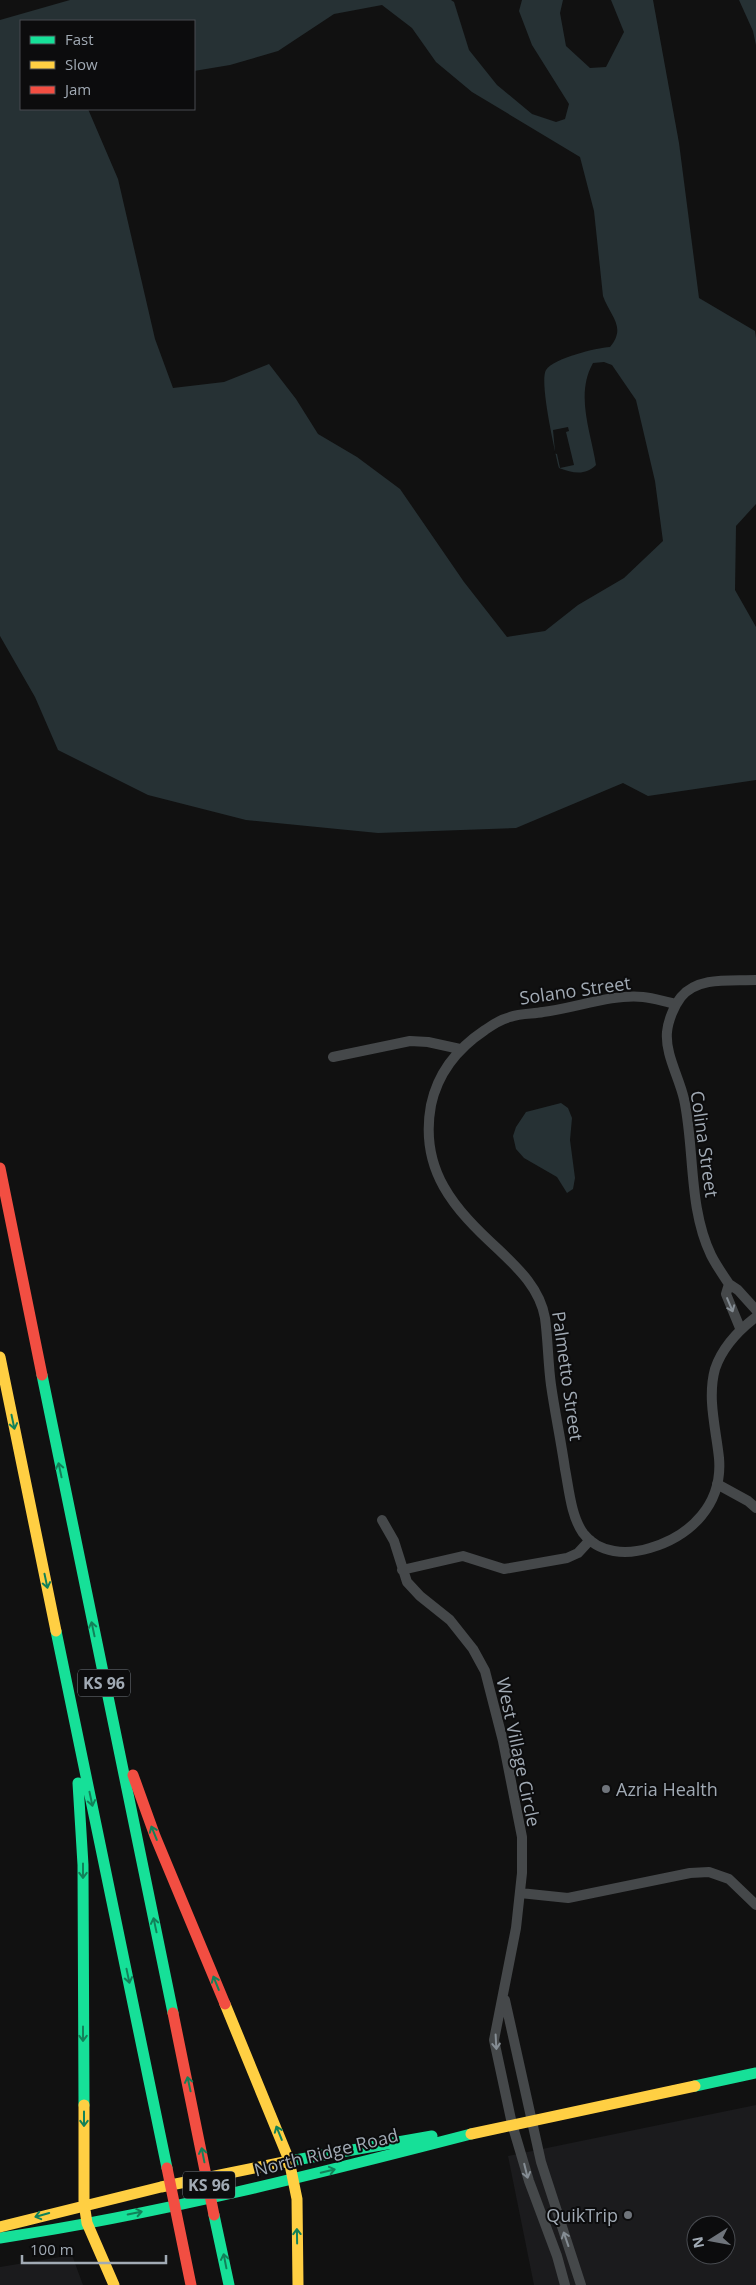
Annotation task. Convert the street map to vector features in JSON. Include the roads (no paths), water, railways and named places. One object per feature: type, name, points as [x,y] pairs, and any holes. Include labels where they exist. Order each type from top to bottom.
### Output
[{"type":"main road","name":"KS 96","points":[[0,1168],[97,1650],[230,2285]]},
{"type":"main road","name":"KS 96","points":[[0,1357],[191,2285]]},
{"type":"main road","points":[[53,1614],[75,1753],[82,1824],[84,2203],[87,2223],[114,2285]]},
{"type":"main road","points":[[97,1650],[124,1748],[144,1805],[290,2160],[297,2199],[298,2285]]},
{"type":"main road","name":"North Ridge Road","points":[[0,2227],[84,2203],[290,2160],[512,2124],[756,2073]]},
{"type":"main road","name":"North Ridge Road","points":[[0,2238],[87,2223],[294,2180],[512,2124]]},
{"type":"street","points":[[676,1004],[681,996],[699,984],[712,981],[756,980]]},
{"type":"street","name":"Solano Street","points":[[460,1049],[490,1026],[511,1016],[626,997],[644,997],[676,1004]]},
{"type":"street","name":"Colina Street","points":[[676,1004],[668,1024],[667,1043],[683,1096],[689,1126],[699,1219],[711,1255],[729,1284],[738,1290],[756,1310]]},
{"type":"street","points":[[333,1057],[410,1041],[428,1042],[460,1049]]},
{"type":"street","name":"Palmetto Street","points":[[460,1049],[446,1066],[433,1098],[428,1132],[435,1167],[452,1201],[523,1274],[540,1298],[544,1316],[551,1383],[570,1494],[579,1525],[590,1540]]},
{"type":"street","name":"Colina Street","points":[[729,1284],[726,1294],[740,1328]]},
{"type":"street","points":[[402,1570],[463,1556],[504,1569],[568,1558],[578,1553],[590,1540],[599,1547],[612,1552],[631,1552],[668,1542],[687,1531],[701,1518],[711,1502],[717,1484],[719,1462],[712,1397],[716,1368],[727,1346],[740,1328],[756,1317]]},
{"type":"street","points":[[717,1484],[742,1497],[756,1508]]},
{"type":"street","name":"West Village Circle","points":[[382,1520],[394,1541],[407,1582],[420,1596],[450,1620],[466,1637],[485,1671],[503,1741],[522,1838],[520,1893],[516,1928],[494,2040],[512,2124],[529,2181],[557,2256],[565,2285]]},
{"type":"street","points":[[520,1893],[568,1898],[690,1873],[709,1872],[729,1879],[756,1905]]},
{"type":"street","name":"West Village Circle","points":[[503,1994],[548,2187],[581,2285]]},
{"type":"place","name":"Azria Health","points":[[606,1789]]},
{"type":"place","name":"QuikTrip","points":[[628,2215]]}]
